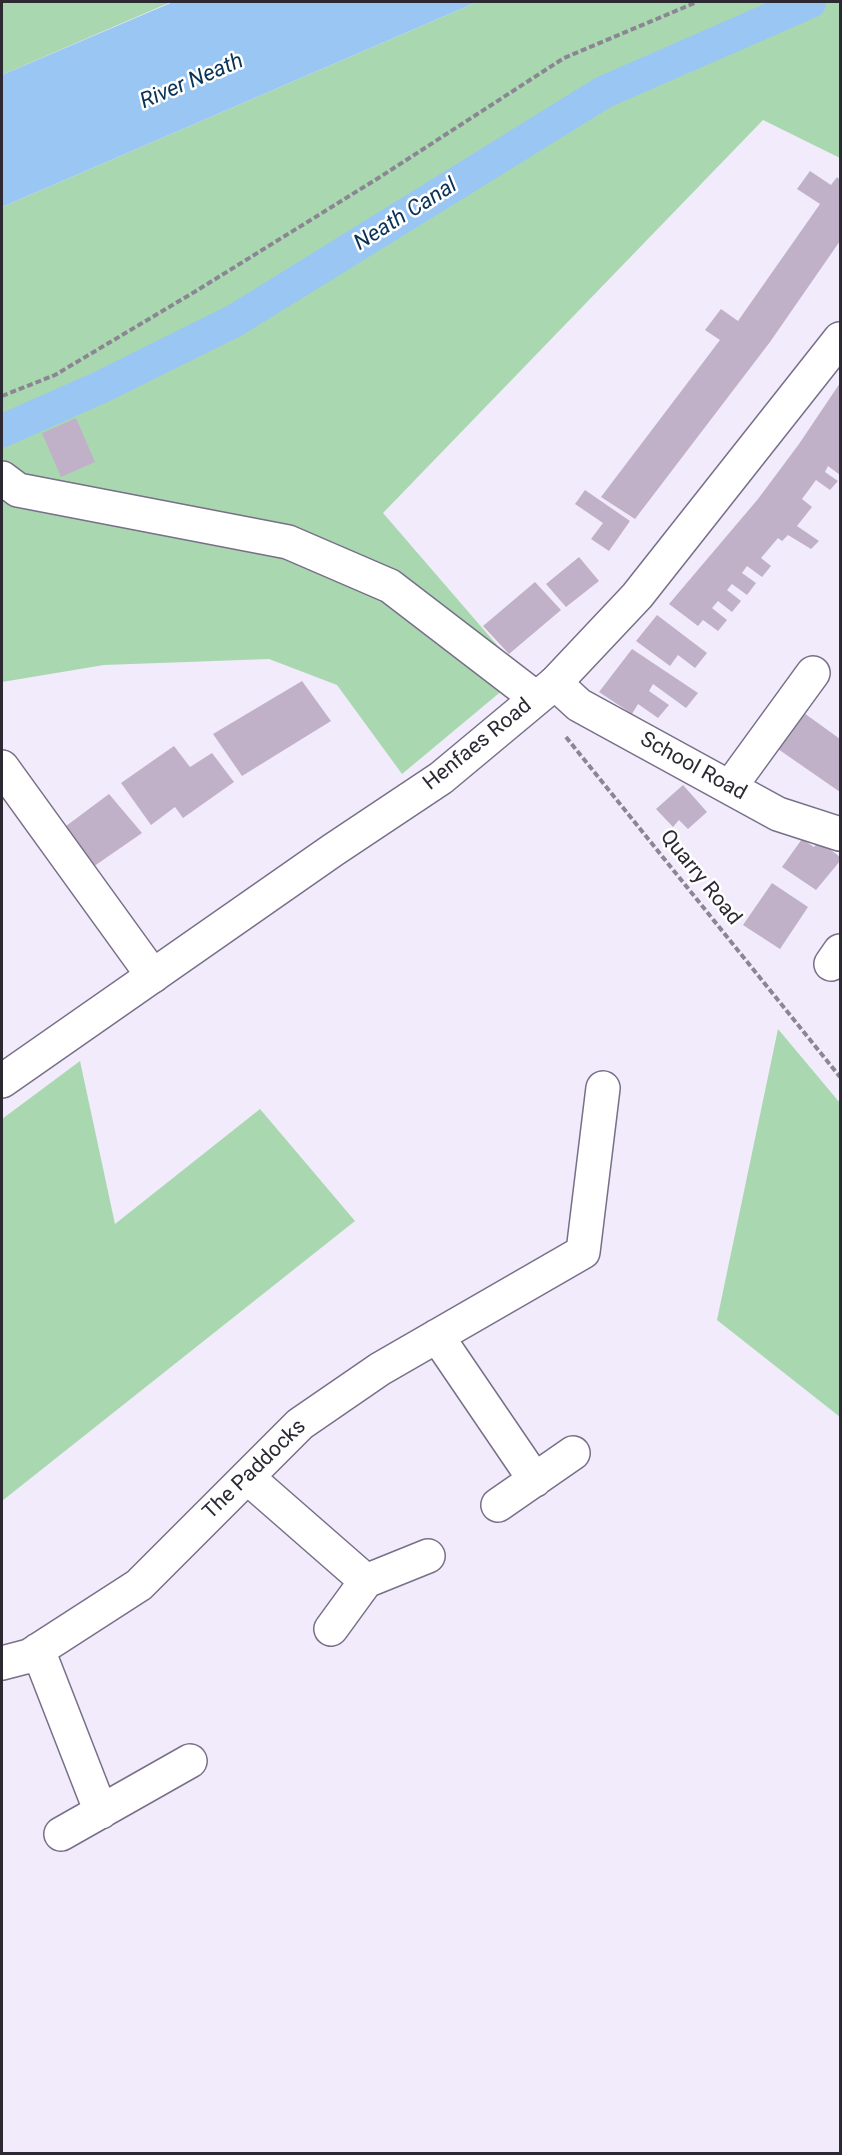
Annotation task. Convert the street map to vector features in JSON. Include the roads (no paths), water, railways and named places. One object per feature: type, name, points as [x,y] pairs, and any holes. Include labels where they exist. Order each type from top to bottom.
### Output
[{"type":"street","name":"Henfaes Road","points":[[2,1081],[333,850],[441,778],[546,691],[637,596],[840,339]]},
{"type":"street","name":"School Road","points":[[2,478],[18,490],[288,542],[390,586],[546,691],[579,705],[778,814],[840,834]]},
{"type":"street","points":[[730,787],[813,673]]},
{"type":"street","points":[[2,766],[153,976]]},
{"type":"street","name":"The Paddocks","points":[[2,1663],[29,1656],[139,1585],[300,1424],[380,1369],[583,1252],[603,1088]]},
{"type":"street","points":[[437,1336],[535,1480]]},
{"type":"street","points":[[498,1505],[573,1453]]},
{"type":"street","points":[[247,1477],[366,1581]]},
{"type":"street","points":[[331,1629],[366,1581],[428,1556]]},
{"type":"street","points":[[38,1650],[101,1812]]},
{"type":"street","points":[[62,1834],[189,1761]]},
{"type":"water","name":"River Neath","points":[[173,2],[477,2],[2,207],[2,75]]},
{"type":"water","points":[[94,381],[101,387],[101,396],[3,439],[2,422]]},
{"type":"waterway","name":"Neath Canal","points":[[2,431],[101,387],[234,321],[604,92],[810,2]]}]
